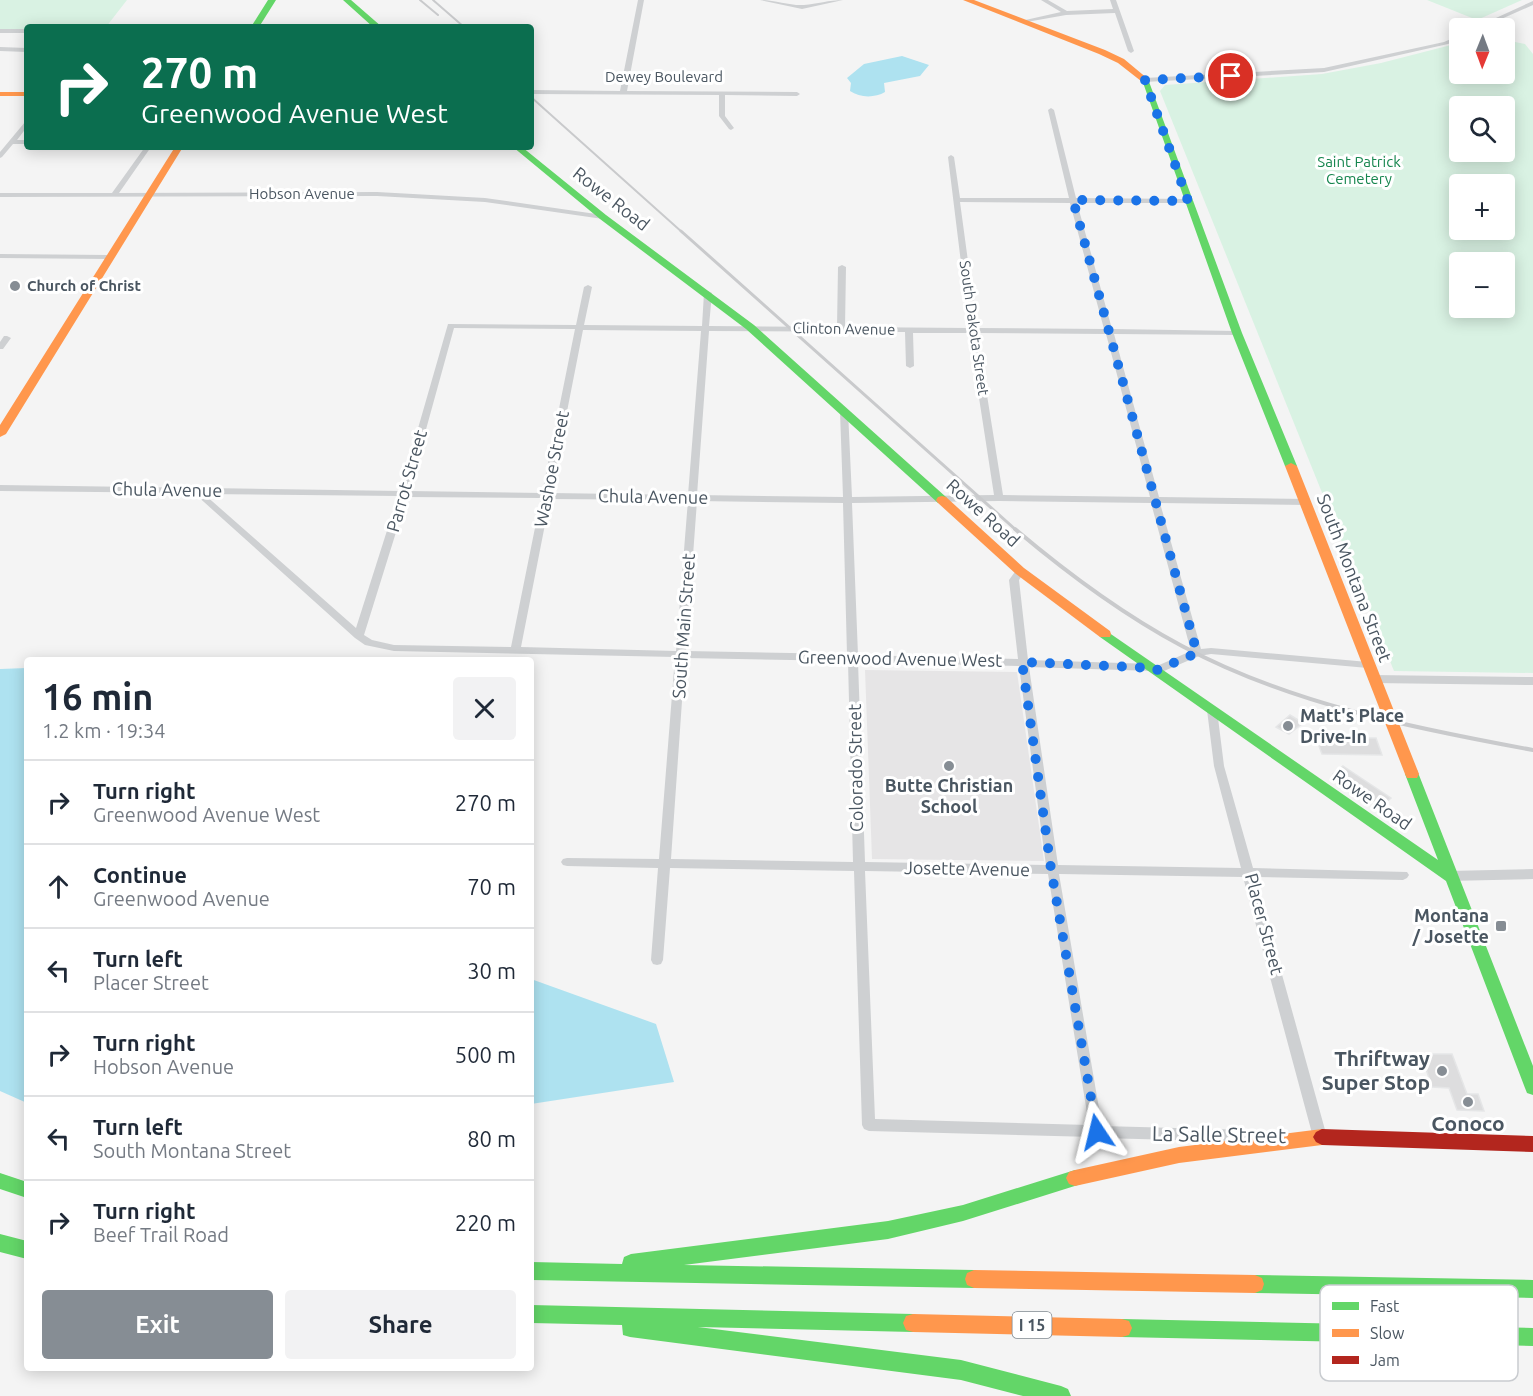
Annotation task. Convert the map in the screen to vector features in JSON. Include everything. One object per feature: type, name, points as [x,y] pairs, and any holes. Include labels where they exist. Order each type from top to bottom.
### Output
[{"type":"main road","points":[[257,24],[272,0]]},
{"type":"main road","points":[[347,0],[375,24]]},
{"type":"main road","points":[[966,0],[1121,61],[1145,80]]},
{"type":"main road","name":"South Montana Street","points":[[1145,80],[1237,333],[1306,502],[1533,1088]]},
{"type":"main road","points":[[0,94],[24,94]]},
{"type":"main road","points":[[0,434],[5,419],[177,150]]},
{"type":"main road","name":"Rowe Road","points":[[521,150],[603,217],[708,293],[750,327],[1020,571],[1212,710],[1449,876]]},
{"type":"main road","points":[[558,1272],[888,1230],[963,1213],[1072,1179],[1179,1155],[1322,1137]]},
{"type":"main road","name":"La Salle Street","points":[[1322,1137],[1533,1144]]},
{"type":"main road","points":[[0,1181],[24,1189]]},
{"type":"main road","points":[[0,1243],[24,1249]]},
{"type":"main road","points":[[534,1271],[1320,1285]]},
{"type":"main road","points":[[1518,1289],[1533,1289]]},
{"type":"main road","points":[[534,1315],[804,1348],[961,1370],[1061,1396]]},
{"type":"main road","name":"I 15","points":[[534,1315],[1320,1332]]},
{"type":"main road","name":"I 15","points":[[1518,1337],[1533,1337]]},
{"type":"street","points":[[623,93],[641,0]]},
{"type":"street","points":[[763,0],[802,7],[840,0]]},
{"type":"street","points":[[1044,0],[1066,13]]},
{"type":"street","points":[[1113,0],[1131,51]]},
{"type":"street","points":[[1499,18],[1533,3]]},
{"type":"street","points":[[1023,22],[1066,13],[1117,10]]},
{"type":"street","points":[[0,31],[24,31]]},
{"type":"street","points":[[1145,80],[1324,70],[1449,42]]},
{"type":"street","points":[[0,50],[24,50]]},
{"type":"street","name":"Dewey Boulevard","points":[[534,92],[797,94]]},
{"type":"street","points":[[722,94],[722,116],[731,128]]},
{"type":"street","points":[[1051,110],[1073,200],[1197,653]]},
{"type":"street","points":[[0,156],[24,127]]},
{"type":"street","points":[[11,142],[24,142]]},
{"type":"street","points":[[114,195],[146,150]]},
{"type":"street","name":"South Dakota Street","points":[[951,157],[973,331],[999,498]]},
{"type":"street","name":"Hobson Avenue","points":[[0,195],[377,194],[485,200],[603,217]]},
{"type":"street","points":[[958,200],[1188,201]]},
{"type":"street","points":[[0,256],[109,256]]},
{"type":"street","points":[[841,329],[842,267]]},
{"type":"street","name":"Washoe Street","points":[[515,651],[588,287]]},
{"type":"street","name":"South Main Street","points":[[657,960],[708,293]]},
{"type":"street","name":"Clinton Avenue","points":[[451,326],[1237,333]]},
{"type":"street","name":"Parrot Street","points":[[359,636],[404,493],[451,326]]},
{"type":"street","points":[[909,330],[910,366]]},
{"type":"street","points":[[0,347],[7,338]]},
{"type":"street","name":"Colorado Street","points":[[844,411],[854,657],[858,868],[869,1125]]},
{"type":"street","name":"Chula Avenue","points":[[0,488],[848,500],[999,498],[1306,502]]},
{"type":"street","points":[[195,490],[359,636]]},
{"type":"street","points":[[1020,571],[1014,580],[1022,662],[1051,869],[1097,1132]]},
{"type":"street","name":"Greenwood Avenue West","points":[[359,636],[369,643],[394,648],[682,656],[854,657],[1155,669]]},
{"type":"street","points":[[1155,669],[1197,653],[1234,653],[1368,665]]},
{"type":"street","points":[[1373,679],[1533,681]]},
{"type":"street","name":"Placer Street","points":[[1212,710],[1219,766],[1322,1137]]},
{"type":"street","name":"Josette Avenue","points":[[567,862],[1403,875]]},
{"type":"street","points":[[1449,876],[1533,874]]},
{"type":"street","name":"La Salle Street","points":[[869,1125],[1322,1137]]},
{"type":"shaded area","name":"Butte Christian School","points":[[865,670],[1017,672],[1044,861],[872,859]]},
{"type":"green space","points":[[0,0],[127,0],[108,24],[24,24],[24,29],[0,29]]},
{"type":"green space","points":[[1427,0],[1522,0],[1482,18],[1472,18]]},
{"type":"green space","name":"Saint Patrick Cemetery","points":[[1515,42],[1525,44],[1533,54],[1533,673],[1394,671],[1160,91],[1165,85],[1322,74],[1381,63],[1449,46],[1449,84],[1515,84]]},
{"type":"water","points":[[902,56],[929,65],[920,76],[884,83],[885,92],[881,94],[863,96],[850,91],[851,83],[847,78],[864,64]]},
{"type":"water","points":[[24,668],[24,1102],[0,1091],[0,669]]},
{"type":"water","points":[[534,980],[656,1024],[674,1082],[534,1104]]},
{"type":"building","name":"Matt's Place Drive-In","points":[[1290,715],[1303,723],[1289,734],[1276,727]]},
{"type":"building","points":[[1316,738],[1376,738],[1382,755],[1322,754]]},
{"type":"building","points":[[1343,766],[1391,798],[1381,806],[1333,774]]},
{"type":"building","name":"Thriftway Super Stop","points":[[1421,1054],[1452,1054],[1467,1094],[1478,1094],[1484,1111],[1457,1110],[1449,1088],[1432,1087]]},
{"type":"railway","points":[[420,0],[438,15]]},
{"type":"railway","points":[[433,0],[461,24]]},
{"type":"railway","points":[[534,100],[683,233]]},
{"type":"railway","points":[[681,231],[1016,530]]},
{"type":"railway","points":[[1015,529],[1117,607],[1160,634],[1223,666],[1266,684],[1353,712],[1443,733],[1533,750]]},
{"type":"traffic: fast","points":[[257,24],[272,0]]},
{"type":"traffic: fast","points":[[347,0],[375,24]]},
{"type":"traffic: fast","points":[[1144,79],[1237,333],[1291,466]]},
{"type":"traffic: fast","points":[[521,150],[603,217],[750,327],[942,500]]},
{"type":"traffic: fast","points":[[1105,634],[1449,876]]},
{"type":"traffic: fast","points":[[1412,774],[1533,1088]]},
{"type":"traffic: fast","points":[[631,1263],[888,1230],[963,1213],[1075,1178]]},
{"type":"traffic: fast","points":[[0,1181],[24,1189]]},
{"type":"traffic: fast","points":[[0,1243],[24,1249]]},
{"type":"traffic: fast","points":[[534,1271],[974,1279]]},
{"type":"traffic: fast","points":[[1255,1284],[1320,1285]]},
{"type":"traffic: fast","points":[[1518,1289],[1533,1289]]},
{"type":"traffic: fast","points":[[534,1314],[913,1323]]},
{"type":"traffic: fast","points":[[630,1328],[961,1370],[1061,1396]]},
{"type":"traffic: fast","points":[[1122,1328],[1320,1332]]},
{"type":"traffic: fast","points":[[1518,1337],[1533,1337]]},
{"type":"traffic: slow","points":[[967,0],[1102,52],[1121,61],[1144,79]]},
{"type":"traffic: slow","points":[[0,94],[24,94]]},
{"type":"traffic: slow","points":[[0,434],[177,150]]},
{"type":"traffic: slow","points":[[1291,466],[1412,774]]},
{"type":"traffic: slow","points":[[942,500],[1020,571],[1105,634]]},
{"type":"traffic: slow","points":[[1075,1178],[1179,1155],[1322,1137]]},
{"type":"traffic: slow","points":[[974,1279],[1255,1284]]},
{"type":"traffic: slow","points":[[913,1323],[1122,1328]]},
{"type":"traffic: jam","points":[[1322,1137],[1533,1144]]},
{"type":"place","name":"Church of Christ","points":[[15,286]]},
{"type":"place","name":"Matt's Place Drive-In","points":[[1288,726]]},
{"type":"place","name":"Butte Christian School","points":[[949,766]]},
{"type":"place","name":"Montana / Josette","points":[[1501,926]]},
{"type":"place","name":"Thriftway Super Stop","points":[[1442,1071]]},
{"type":"place","name":"Conoco","points":[[1468,1102]]},
{"type":"route","points":[[1097,1132],[1051,869],[1022,662],[1157,670],[1197,653],[1073,200],[1188,201],[1145,80],[1231,76]]}]
